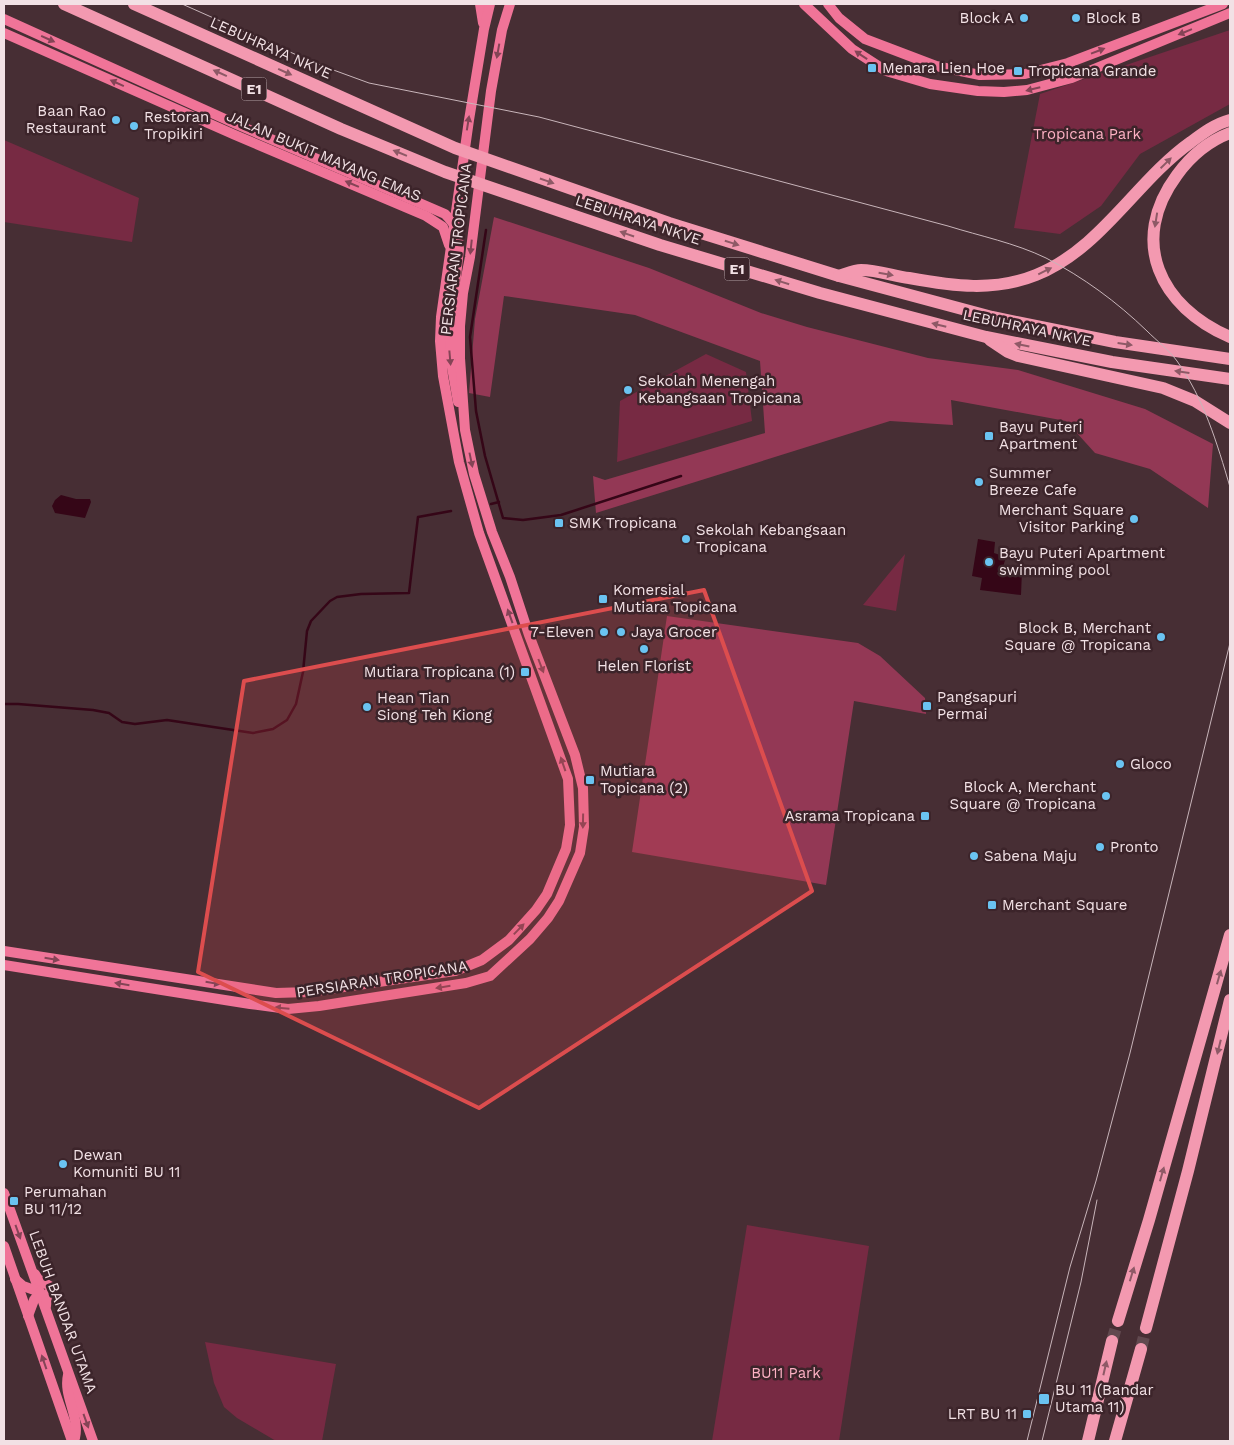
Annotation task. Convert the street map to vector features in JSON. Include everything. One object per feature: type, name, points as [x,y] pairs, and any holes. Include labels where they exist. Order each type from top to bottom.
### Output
[{"type":"highway","name":"LEBUHRAYA NKVE","points":[[64,4],[341,128],[445,172],[660,245],[760,276],[986,337],[1078,356],[1230,379]]},
{"type":"highway","name":"LEBUHRAYA NKVE","points":[[134,4],[456,148],[669,223],[839,276],[992,317],[1115,342],[1230,359]]},
{"type":"highway","points":[[839,276],[859,270],[959,286],[981,287],[998,286],[1036,275],[1052,268],[1083,246],[1176,152],[1208,130],[1230,120]]},
{"type":"highway","points":[[1230,133],[1198,152],[1170,184],[1156,212],[1153,240],[1157,265],[1168,289],[1194,316],[1218,332],[1230,337]]},
{"type":"highway","points":[[986,337],[994,344],[1018,356],[1171,391],[1195,401],[1230,423]]},
{"type":"highway","points":[[1118,1321],[1149,1220],[1230,936]]},
{"type":"highway","points":[[1146,1328],[1188,1171],[1230,1000]]},
{"type":"highway","points":[[1088,1441],[1112,1341]]},
{"type":"highway","points":[[1115,1441],[1141,1348]]},
{"type":"main road","points":[[480,4],[484,29]]},
{"type":"main road","name":"PERSIARAN TROPICANA","points":[[4,951],[276,993],[309,992],[455,971],[482,960],[499,948],[521,928],[547,894],[566,849],[570,825],[568,779],[479,533],[459,462],[443,376],[440,341],[441,317],[457,199],[484,29],[490,4]]},
{"type":"main road","points":[[502,30],[505,4]]},
{"type":"main road","name":"PERSIARAN TROPICANA","points":[[4,965],[240,1003],[288,1009],[319,1006],[466,984],[490,976],[530,939],[548,918],[559,901],[580,853],[584,827],[583,788],[575,754],[529,635],[492,532],[474,474],[465,430],[460,358],[463,293],[470,257],[491,90],[502,30],[510,4]]},
{"type":"main road","points":[[804,4],[852,49],[886,71],[930,84],[978,91],[1004,92],[1028,90],[1072,78],[1230,13]]},
{"type":"main road","points":[[828,4],[839,18],[865,39],[936,66],[980,75],[1025,74],[1068,63],[1223,4]]},
{"type":"main road","name":"JALAN BUKIT MAYANG EMAS","points":[[4,19],[236,124],[437,209],[454,223]]},
{"type":"main road","name":"JALAN BUKIT MAYANG EMAS","points":[[4,33],[227,132],[426,216],[443,227],[448,237],[450,250]]},
{"type":"main road","points":[[437,209],[446,209],[457,199]]},
{"type":"main road","points":[[454,223],[458,235],[459,249],[450,331],[450,356],[454,386],[465,430]]},
{"type":"main road","points":[[499,948],[501,955],[511,958]]},
{"type":"main road","points":[[482,960],[491,966],[490,976]]},
{"type":"main road","name":"LEBUH BANDAR UTAMA","points":[[4,1193],[93,1441]]},
{"type":"main road","points":[[4,1246],[72,1441]]},
{"type":"main road","points":[[33,1271],[38,1279],[53,1288],[47,1295],[46,1309]]},
{"type":"main road","points":[[14,1278],[23,1286],[40,1292],[30,1308],[28,1316]]},
{"type":"main road","points":[[68,1372],[66,1385],[72,1406],[76,1433],[72,1441]]},
{"type":"highlighted area","points":[[704,590],[812,891],[479,1108],[198,972],[244,681]]},
{"type":"green space","name":"Tropicana Park","points":[[1230,30],[1230,104],[1140,154],[1101,206],[1060,234],[1014,228],[1040,94]]},
{"type":"green space","points":[[4,140],[139,198],[132,242],[4,222]]},
{"type":"green space","points":[[706,354],[746,372],[752,421],[617,462],[620,401]]},
{"type":"green space","points":[[905,554],[896,611],[863,605]]},
{"type":"green space","name":"BU11 Park","points":[[747,1225],[869,1246],[839,1441],[712,1441]]},
{"type":"green space","points":[[205,1342],[336,1364],[322,1441],[276,1441],[237,1418],[224,1407],[214,1383]]},
{"type":"shaded area","points":[[494,217],[649,268],[761,313],[807,327],[928,358],[1018,370],[1145,409],[1213,444],[1208,508],[1150,469],[1095,453],[1066,421],[951,400],[953,425],[890,421],[596,513],[593,476],[605,480],[765,433],[760,361],[635,315],[504,296],[490,397],[469,393],[475,319]]},
{"type":"shaded area","points":[[61,495],[76,499],[90,499],[91,502],[85,518],[55,513],[52,506]]},
{"type":"shaded area","name":"Bayu Puteri Apartment swimming pool","points":[[978,539],[995,542],[994,553],[1006,557],[1003,567],[1022,570],[1021,595],[980,590],[982,578],[972,576]]},
{"type":"shaded area","points":[[667,616],[858,643],[880,656],[925,698],[926,714],[854,701],[826,885],[632,852]]},
{"type":"waterway","points":[[486,230],[470,337],[476,411],[485,456],[503,518],[523,520],[561,515],[681,476]]},
{"type":"waterway","points":[[491,504],[499,502]]},
{"type":"waterway","points":[[4,704],[93,710],[109,713],[122,722],[135,724],[167,720],[253,733],[273,729],[287,720],[296,704],[303,672],[307,631],[311,621],[330,601],[337,597],[361,594],[409,593],[418,517],[451,511]]},
{"type":"tunnel","points":[[1112,1341],[1118,1321]]},
{"type":"tunnel","points":[[1141,1349],[1146,1328]]},
{"type":"tram line","points":[[182,4],[317,64],[369,83],[539,117],[948,226],[1010,244],[1046,258],[1073,273],[1112,300],[1136,320],[1174,357],[1202,406],[1215,438],[1230,487]]},
{"type":"tram line","points":[[1027,1441],[1070,1267],[1096,1181],[1130,1053],[1230,643]]},
{"type":"tram line","points":[[1042,1441],[1081,1282],[1097,1200]]},
{"type":"place","name":"Block A","points":[[1024,18]]},
{"type":"place","name":"Block B","points":[[1076,18]]},
{"type":"place","name":"Menara Lien Hoe","points":[[872,68]]},
{"type":"place","name":"Tropicana Grande","points":[[1018,71]]},
{"type":"place","name":"Baan Rao Restaurant","points":[[116,120]]},
{"type":"place","name":"Restoran Tropikiri","points":[[134,126]]},
{"type":"place","name":"Sekolah Menengah Kebangsaan Tropicana","points":[[628,390]]},
{"type":"place","name":"Bayu Puteri Apartment","points":[[989,436]]},
{"type":"place","name":"Summer Breeze Cafe","points":[[979,482]]},
{"type":"place","name":"Merchant Square Visitor Parking","points":[[1134,519]]},
{"type":"place","name":"SMK Tropicana","points":[[559,523]]},
{"type":"place","name":"Sekolah Kebangsaan Tropicana","points":[[686,539]]},
{"type":"place","name":"Bayu Puteri Apartment swimming pool","points":[[989,562]]},
{"type":"place","name":"Komersial Mutiara Topicana","points":[[603,599]]},
{"type":"place","name":"7-Eleven","points":[[604,632]]},
{"type":"place","name":"Jaya Grocer","points":[[621,632]]},
{"type":"place","name":"Block B, Merchant Square @ Tropicana","points":[[1161,637]]},
{"type":"place","name":"Helen Florist","points":[[644,649]]},
{"type":"place","name":"Mutiara Tropicana (1)","points":[[525,672]]},
{"type":"place","name":"Pangsapuri Permai","points":[[927,706]]},
{"type":"place","name":"Hean Tian Siong Teh Kiong","points":[[367,707]]},
{"type":"place","name":"Gloco","points":[[1120,764]]},
{"type":"place","name":"Mutiara Topicana (2)","points":[[590,780]]},
{"type":"place","name":"Block A, Merchant Square @ Tropicana","points":[[1106,796]]},
{"type":"place","name":"Asrama Tropicana","points":[[925,816]]},
{"type":"place","name":"Pronto","points":[[1100,847]]},
{"type":"place","name":"Sabena Maju","points":[[974,856]]},
{"type":"place","name":"Merchant Square","points":[[992,905]]},
{"type":"place","name":"Dewan Komuniti BU 11","points":[[63,1164]]},
{"type":"place","name":"Perumahan BU 11/12","points":[[14,1201]]},
{"type":"place","name":"BU 11 (Bandar Utama 11)","points":[[1044,1399]]},
{"type":"place","name":"LRT BU 11","points":[[1027,1414]]}]
